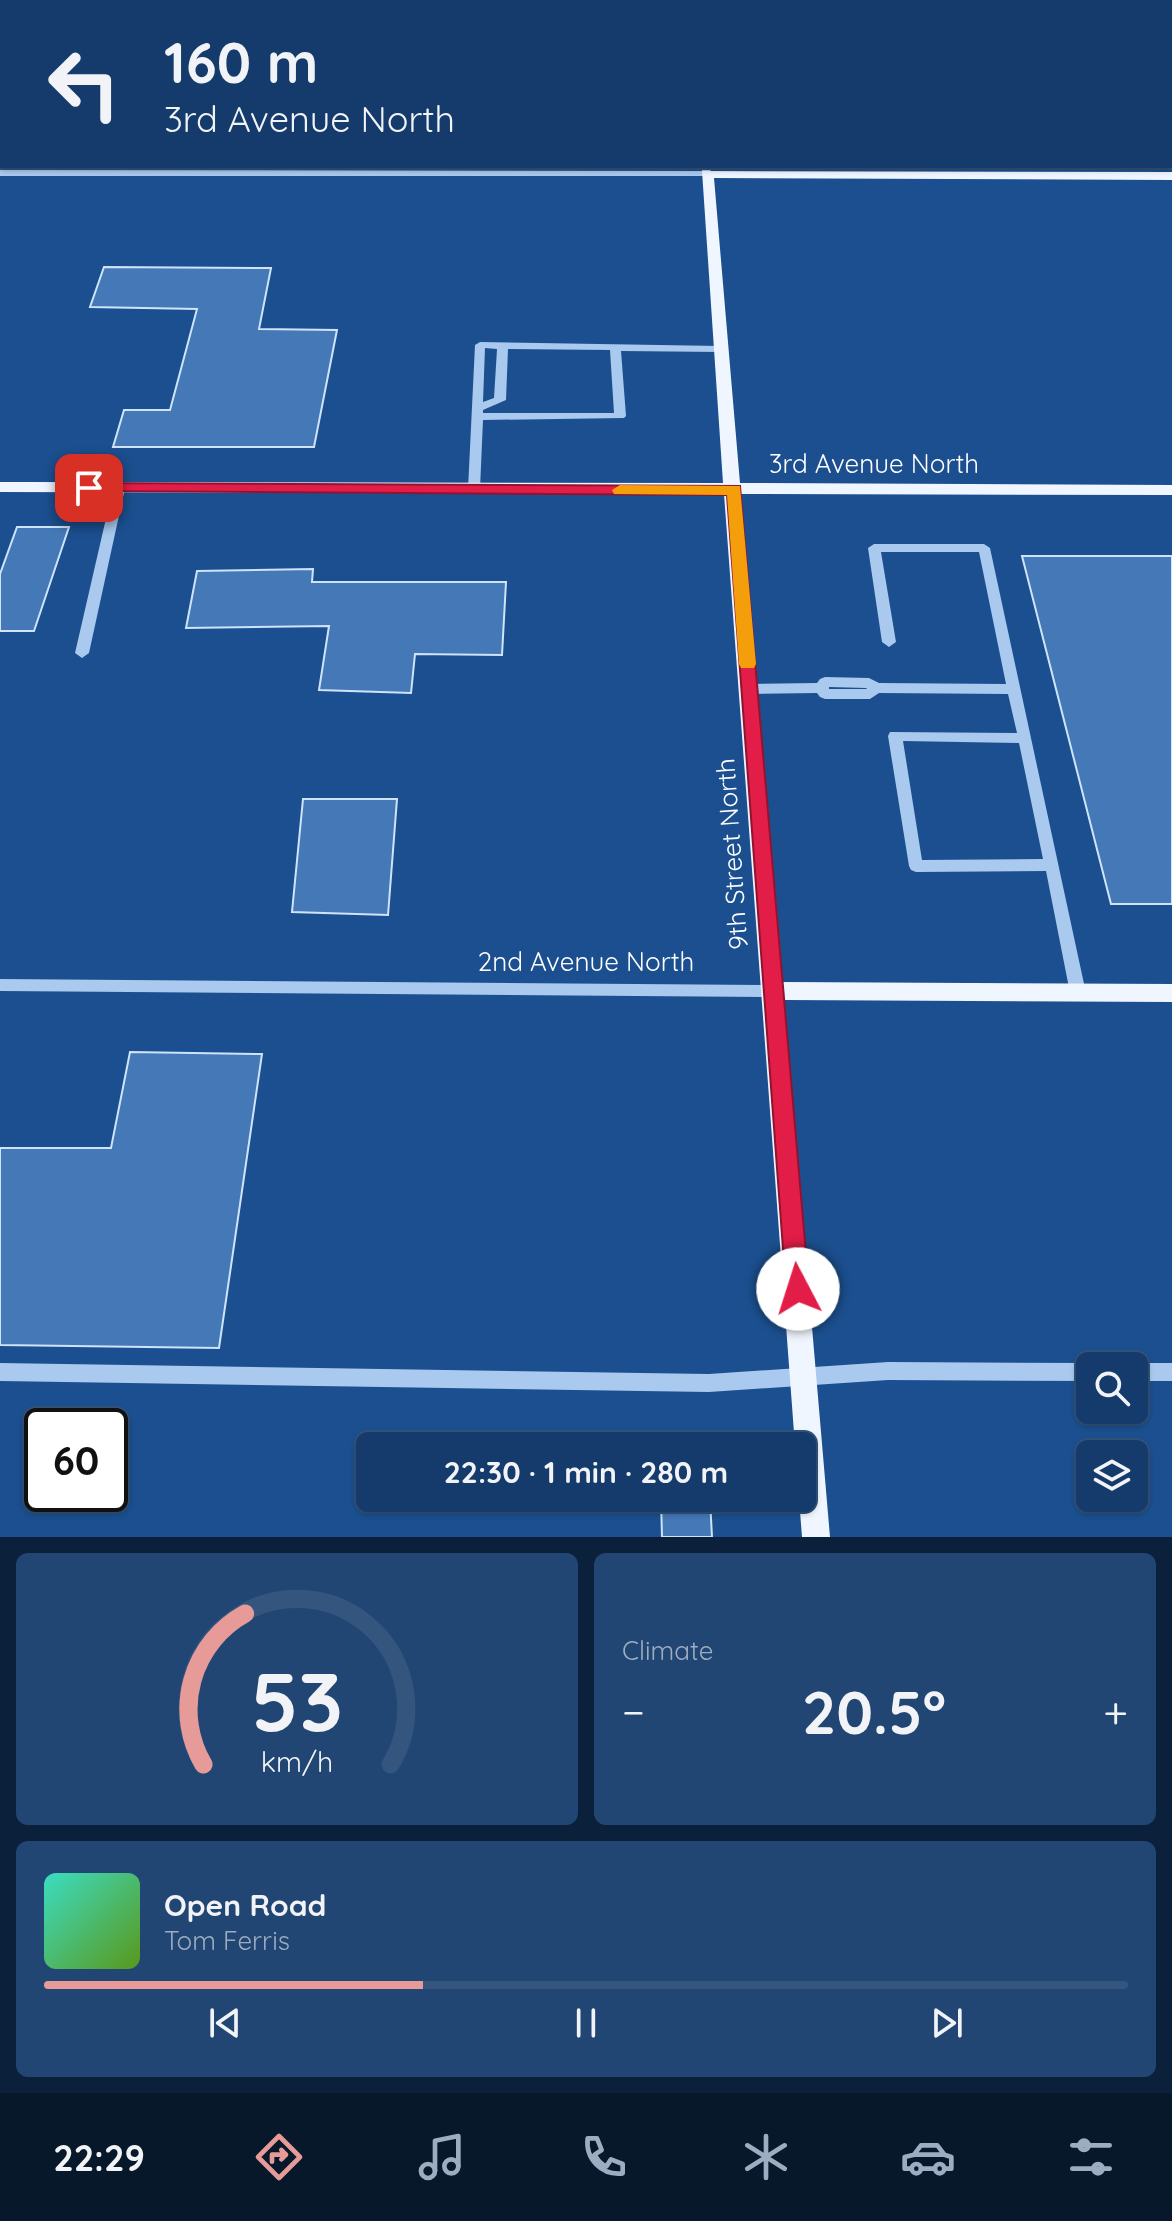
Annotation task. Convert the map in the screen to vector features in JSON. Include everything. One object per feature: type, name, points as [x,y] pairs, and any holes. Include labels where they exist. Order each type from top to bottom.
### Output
[{"type":"main road","points":[[707,170],[1056,171],[1172,176]]},
{"type":"main road","name":"9th Street North","points":[[707,170],[806,1379],[816,1537]]},
{"type":"main road","name":"3rd Avenue North","points":[[0,487],[1172,490]]},
{"type":"main road","name":"2nd Avenue North","points":[[772,991],[1172,993]]},
{"type":"street","points":[[0,173],[707,170]]},
{"type":"street","points":[[474,489],[480,345],[720,349]]},
{"type":"street","points":[[477,413],[500,400],[503,346]]},
{"type":"street","points":[[477,413],[620,416],[615,347]]},
{"type":"street","points":[[82,653],[119,488]]},
{"type":"street","points":[[889,642],[874,548],[984,548],[1078,993]]},
{"type":"street","points":[[749,689],[821,688],[825,694],[870,694],[876,688],[1014,689]]},
{"type":"street","points":[[1025,738],[895,736],[916,866],[1052,865]]},
{"type":"street","name":"2nd Avenue North","points":[[0,985],[772,991]]},
{"type":"street","points":[[0,1372],[709,1383],[806,1379],[888,1371],[1076,1372]]},
{"type":"street","points":[[1148,1372],[1172,1372]]},
{"type":"building","points":[[104,267],[271,268],[259,329],[337,330],[314,447],[113,447],[124,410],[170,410],[197,309],[90,307]]},
{"type":"building","points":[[17,527],[69,527],[34,631],[0,631],[0,574]]},
{"type":"building","points":[[1022,556],[1172,556],[1172,904],[1111,904]]},
{"type":"building","points":[[313,569],[312,582],[506,582],[502,655],[415,654],[411,693],[319,690],[329,626],[186,628],[197,571]]},
{"type":"building","points":[[303,799],[397,799],[388,915],[292,912]]},
{"type":"building","points":[[130,1052],[262,1054],[219,1348],[0,1345],[0,1148],[111,1148]]},
{"type":"building","points":[[661,1512],[711,1512],[712,1537],[662,1537]]},
{"type":"slow traffic","points":[[620,490],[734,490],[748,664]]},
{"type":"route","points":[[89,488],[734,490],[798,1289]]}]
